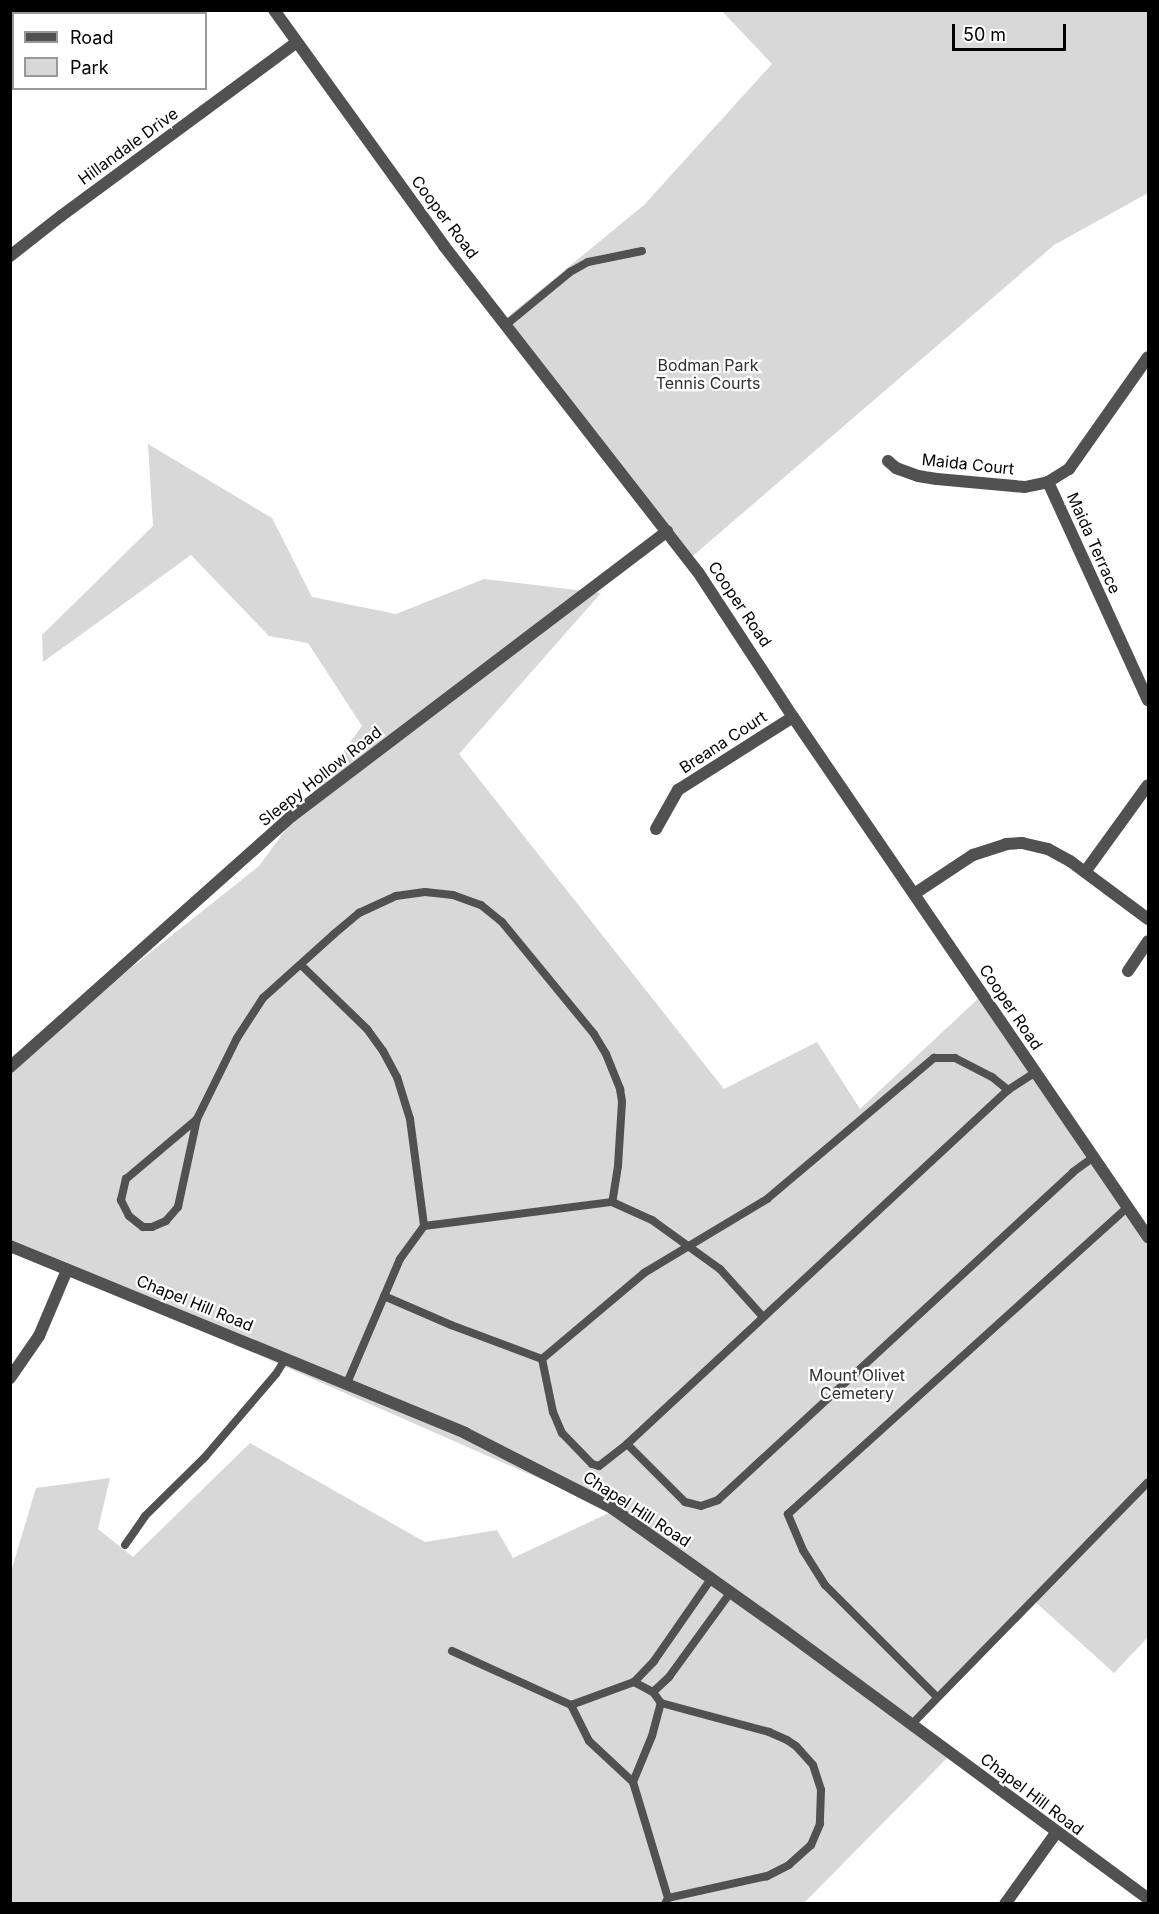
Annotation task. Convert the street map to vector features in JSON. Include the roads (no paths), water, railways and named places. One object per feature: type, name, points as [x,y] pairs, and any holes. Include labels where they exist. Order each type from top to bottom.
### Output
[{"type":"street","name":"Cooper Road","points":[[274,10],[444,246],[668,531],[755,654],[793,717],[1149,1237]]},
{"type":"street","name":"Hillandale Drive","points":[[10,256],[297,43]]},
{"type":"street","name":"Maida Terrace","points":[[1149,357],[1069,469],[1048,482],[1144,678],[1149,700]]},
{"type":"street","name":"Maida Court","points":[[888,461],[896,468],[918,476],[937,479],[1025,487],[1048,482]]},
{"type":"street","name":"Sleepy Hollow Road","points":[[10,1067],[292,816],[668,531]]},
{"type":"street","name":"Breana Court","points":[[656,829],[678,790],[793,717]]},
{"type":"street","points":[[1085,872],[1149,785]]},
{"type":"street","points":[[914,894],[973,855],[1006,844],[1022,843],[1048,849],[1085,872],[1149,919]]},
{"type":"street","points":[[1128,971],[1149,941]]},
{"type":"street","name":"Chapel Hill Road","points":[[10,1246],[465,1433],[612,1508],[785,1631],[1056,1833],[1149,1899]]},
{"type":"street","points":[[10,1378],[39,1336],[67,1270]]},
{"type":"street","points":[[1005,1904],[1056,1833]]},
{"type":"lane","points":[[507,324],[570,272],[588,262],[642,251]]},
{"type":"lane","points":[[197,1119],[126,1179],[121,1200],[129,1216],[143,1227],[152,1227],[166,1221],[178,1207],[197,1119],[237,1038],[263,998],[359,914],[396,896],[425,892],[453,895],[474,901],[491,911],[502,922],[594,1034],[606,1054],[620,1089],[622,1102],[618,1166],[612,1202]]},
{"type":"lane","points":[[301,966],[367,1029],[383,1051],[397,1077],[410,1119],[424,1226],[400,1259],[347,1383]]},
{"type":"lane","points":[[542,1359],[571,1337],[627,1285],[767,1198],[934,1058],[955,1058],[992,1077],[1008,1090]]},
{"type":"lane","points":[[542,1359],[553,1412],[562,1433],[592,1464],[599,1466],[627,1444],[1008,1090],[1036,1072]]},
{"type":"lane","points":[[627,1444],[685,1502],[701,1506],[718,1500],[1073,1172],[1094,1157]]},
{"type":"lane","points":[[424,1226],[612,1202],[652,1220],[720,1269],[764,1317]]},
{"type":"lane","points":[[937,1697],[825,1585],[803,1550],[788,1514],[1128,1207]]},
{"type":"lane","points":[[384,1296],[451,1325],[542,1359]]},
{"type":"lane","points":[[125,1545],[145,1516],[205,1457],[276,1374],[286,1358]]},
{"type":"lane","points":[[911,1725],[1149,1482]]},
{"type":"lane","points":[[571,1705],[634,1682],[654,1661],[711,1579]]},
{"type":"lane","points":[[653,1692],[669,1677],[730,1593]]},
{"type":"lane","points":[[452,1651],[571,1705],[589,1741],[633,1782],[667,1901],[767,1876],[789,1865],[811,1845],[820,1824],[821,1790],[813,1765],[787,1740],[769,1732],[660,1703],[653,1692],[634,1682]]},
{"type":"lane","points":[[633,1782],[652,1736],[660,1703]]},
{"type":"park label","name":"Bodman Park Tennis Courts","points":[[708,374]]},
{"type":"park label","name":"Mount Olivet Cemetery","points":[[857,1384]]}]
